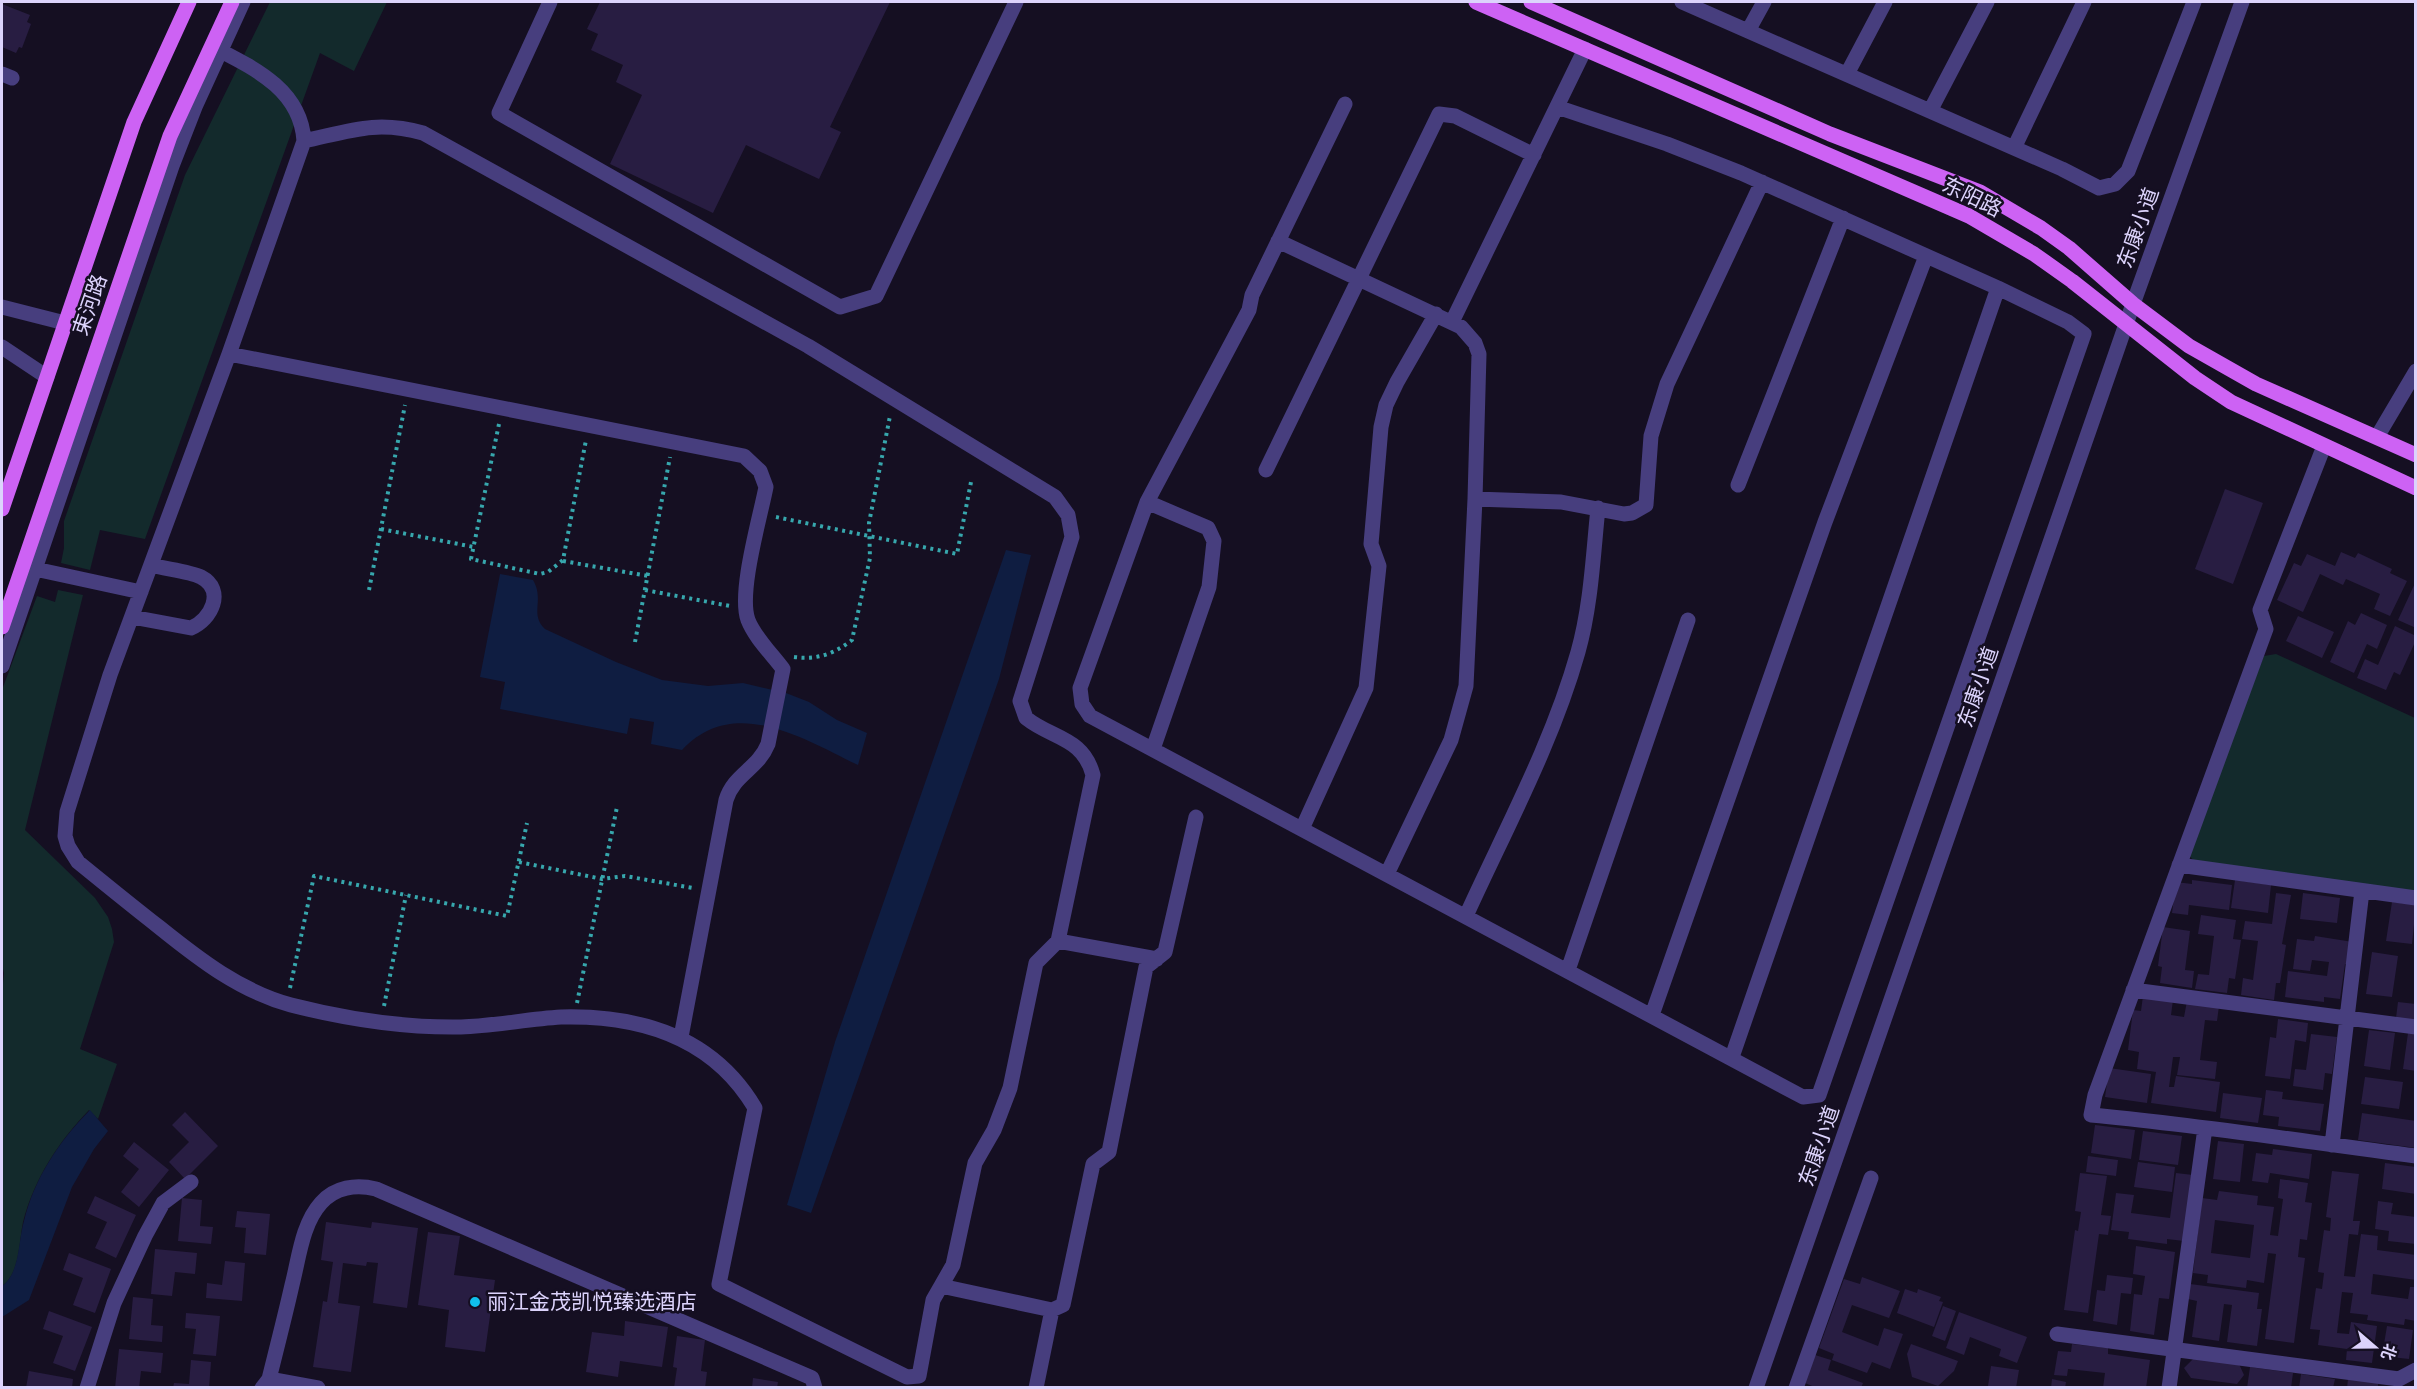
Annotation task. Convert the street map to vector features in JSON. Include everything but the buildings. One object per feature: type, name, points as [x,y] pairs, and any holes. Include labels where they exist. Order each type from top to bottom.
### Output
[{"type":"main road","name":"束河路","points":[[2,509],[134,122],[189,2]]},
{"type":"main road","name":"束河路","points":[[2,627],[170,136],[232,2]]},
{"type":"main road","name":"东阳路","points":[[1476,2],[1969,216],[2034,254],[2213,390],[2253,414],[2415,488]]},
{"type":"main road","name":"东阳路","points":[[1531,2],[1830,134],[1980,192],[2041,228],[2069,248],[2133,304],[2189,346],[2222,366],[2256,384],[2415,455]]},
{"type":"street","points":[[2,666],[172,166],[219,50],[243,2]]},
{"type":"street","points":[[550,2],[499,113],[840,308],[876,296],[1016,2]]},
{"type":"street","points":[[1682,2],[2014,148],[2099,188],[2115,184],[2128,171],[2194,2]]},
{"type":"street","points":[[1749,31],[1764,2]]},
{"type":"street","points":[[1846,74],[1885,2]]},
{"type":"street","points":[[1930,111],[1987,2]]},
{"type":"street","points":[[2014,148],[2084,2]]},
{"type":"street","name":"东康小道","points":[[1756,1388],[2133,304],[2242,2]]},
{"type":"street","points":[[1452,322],[1585,49]]},
{"type":"street","points":[[219,50],[248,65],[285,94],[301,120],[304,141],[229,354],[110,675],[64,824],[68,846],[78,862],[202,962],[246,988],[287,1004],[350,1018],[459,1027],[494,1026],[574,1017],[616,1020],[681,1037],[711,1057],[734,1077],[755,1108],[719,1284],[908,1377],[919,1376],[933,1300],[953,1265],[975,1163],[994,1130],[1010,1088],[1036,963],[1058,941],[1093,775],[1090,765],[1079,748],[1026,718],[1020,701],[1072,537],[1068,515],[1054,496],[808,346],[423,133],[385,125],[369,126],[304,141]]},
{"type":"street","points":[[1345,104],[1252,295],[1249,310],[1147,502],[1080,688],[1080,697],[1085,711],[1090,716],[1803,1096],[1819,1095],[2084,334],[2068,322],[1998,288],[1762,182],[1677,148],[1557,107]]},
{"type":"street","points":[[1266,470],[1439,114],[1455,116],[1534,155]]},
{"type":"street","points":[[1475,499],[1537,500],[1624,514],[1632,513],[1646,505],[1651,436],[1667,384],[1762,182]]},
{"type":"street","points":[[1738,485],[1843,218]]},
{"type":"street","points":[[1278,241],[1452,322],[1469,334],[1479,354],[1466,686],[1451,740],[1387,874]]},
{"type":"street","points":[[1652,1015],[1825,522],[1926,256]]},
{"type":"street","points":[[1732,1057],[1998,288]]},
{"type":"street","points":[[2,308],[66,323]]},
{"type":"street","points":[[1302,829],[1366,688],[1379,566],[1371,544],[1381,427],[1386,405],[1397,382],[1436,314]]},
{"type":"street","points":[[2,347],[47,377]]},
{"type":"street","points":[[229,354],[744,456],[760,471],[766,487],[746,589],[745,609],[752,629],[783,669],[768,744],[757,764],[743,773],[729,791],[681,1037]]},
{"type":"street","points":[[2377,437],[2415,371]]},
{"type":"street","points":[[2324,446],[2260,610],[2266,629],[2095,1095],[2091,1115],[2415,1156]]},
{"type":"street","points":[[1147,502],[1209,528],[1214,541],[1209,587],[1152,749]]},
{"type":"street","points":[[1466,916],[1551,729],[1578,653],[1586,617],[1598,508]]},
{"type":"street","points":[[132,617],[192,628],[205,621],[213,608],[212,590],[201,577],[151,566]]},
{"type":"street","points":[[18,579],[35,569],[141,592]]},
{"type":"street","points":[[1568,970],[1688,620]]},
{"type":"street","points":[[941,1286],[1052,1310],[1063,1305],[1093,1164],[1109,1152],[1146,967],[1165,952],[1196,817]]},
{"type":"street","points":[[2179,865],[2415,898]]},
{"type":"street","points":[[2332,1145],[2362,891]]},
{"type":"street","points":[[1058,941],[1157,959]]},
{"type":"street","points":[[2133,990],[2415,1027]]},
{"type":"street","points":[[2169,1388],[2205,1128]]},
{"type":"street","points":[[1796,1388],[1871,1178]]},
{"type":"street","points":[[87,1388],[114,1304],[145,1236],[163,1203],[191,1182]]},
{"type":"street","points":[[318,1388],[266,1383],[306,1227],[320,1204],[328,1197],[337,1191],[357,1186],[376,1189],[812,1378],[815,1388]]},
{"type":"street","points":[[1035,1388],[1052,1310]]},
{"type":"street","points":[[2057,1334],[2399,1379],[2415,1370]]},
{"type":"path","points":[[369,590],[408,390]]},
{"type":"path","points":[[502,408],[471,559],[540,574],[548,572],[562,560],[589,425]]},
{"type":"path","points":[[773,655],[821,657],[852,640],[870,558],[869,523],[890,416]]},
{"type":"path","points":[[635,642],[673,442]]},
{"type":"path","points":[[761,513],[957,554],[971,482]]},
{"type":"path","points":[[381,529],[474,547]]},
{"type":"path","points":[[562,560],[648,576]]},
{"type":"path","points":[[645,590],[745,609]]},
{"type":"path","points":[[574,1017],[617,807]]},
{"type":"path","points":[[287,1004],[314,876],[507,916],[527,823]]},
{"type":"path","points":[[519,862],[602,879],[625,876],[708,891]]},
{"type":"path","points":[[381,1022],[406,895]]},
{"type":"green space","points":[[270,2],[387,2],[354,71],[320,53],[145,539],[100,530],[90,570],[61,563],[64,548],[64,521],[185,175]]},
{"type":"green space","points":[[58,590],[83,595],[25,830],[95,898],[108,917],[114,942],[80,1049],[117,1064],[98,1119],[89,1110],[58,1148],[41,1176],[23,1222],[16,1265],[8,1281],[2,1286],[2,994],[4,973],[2,965],[2,690],[37,596],[55,602]]},
{"type":"green space","points":[[2276,654],[2415,718],[2415,894],[2194,861],[2187,853],[2264,656]]},
{"type":"water","points":[[1006,550],[1031,555],[999,679],[811,1213],[787,1205],[835,1042]]},
{"type":"water","points":[[500,574],[533,580],[538,594],[538,618],[545,629],[616,662],[662,680],[708,686],[743,683],[786,693],[809,702],[837,720],[867,733],[858,765],[792,734],[746,723],[724,725],[702,734],[682,750],[651,744],[654,722],[630,718],[627,734],[500,709],[505,682],[480,677]]},
{"type":"water","points":[[90,1110],[108,1131],[94,1149],[72,1187],[29,1300],[2,1317],[2,1286],[12,1274],[18,1256],[24,1221],[34,1190],[58,1148]]},
{"type":"place","name":"丽江金茂凯悦臻选酒店","points":[[475,1302]]}]
